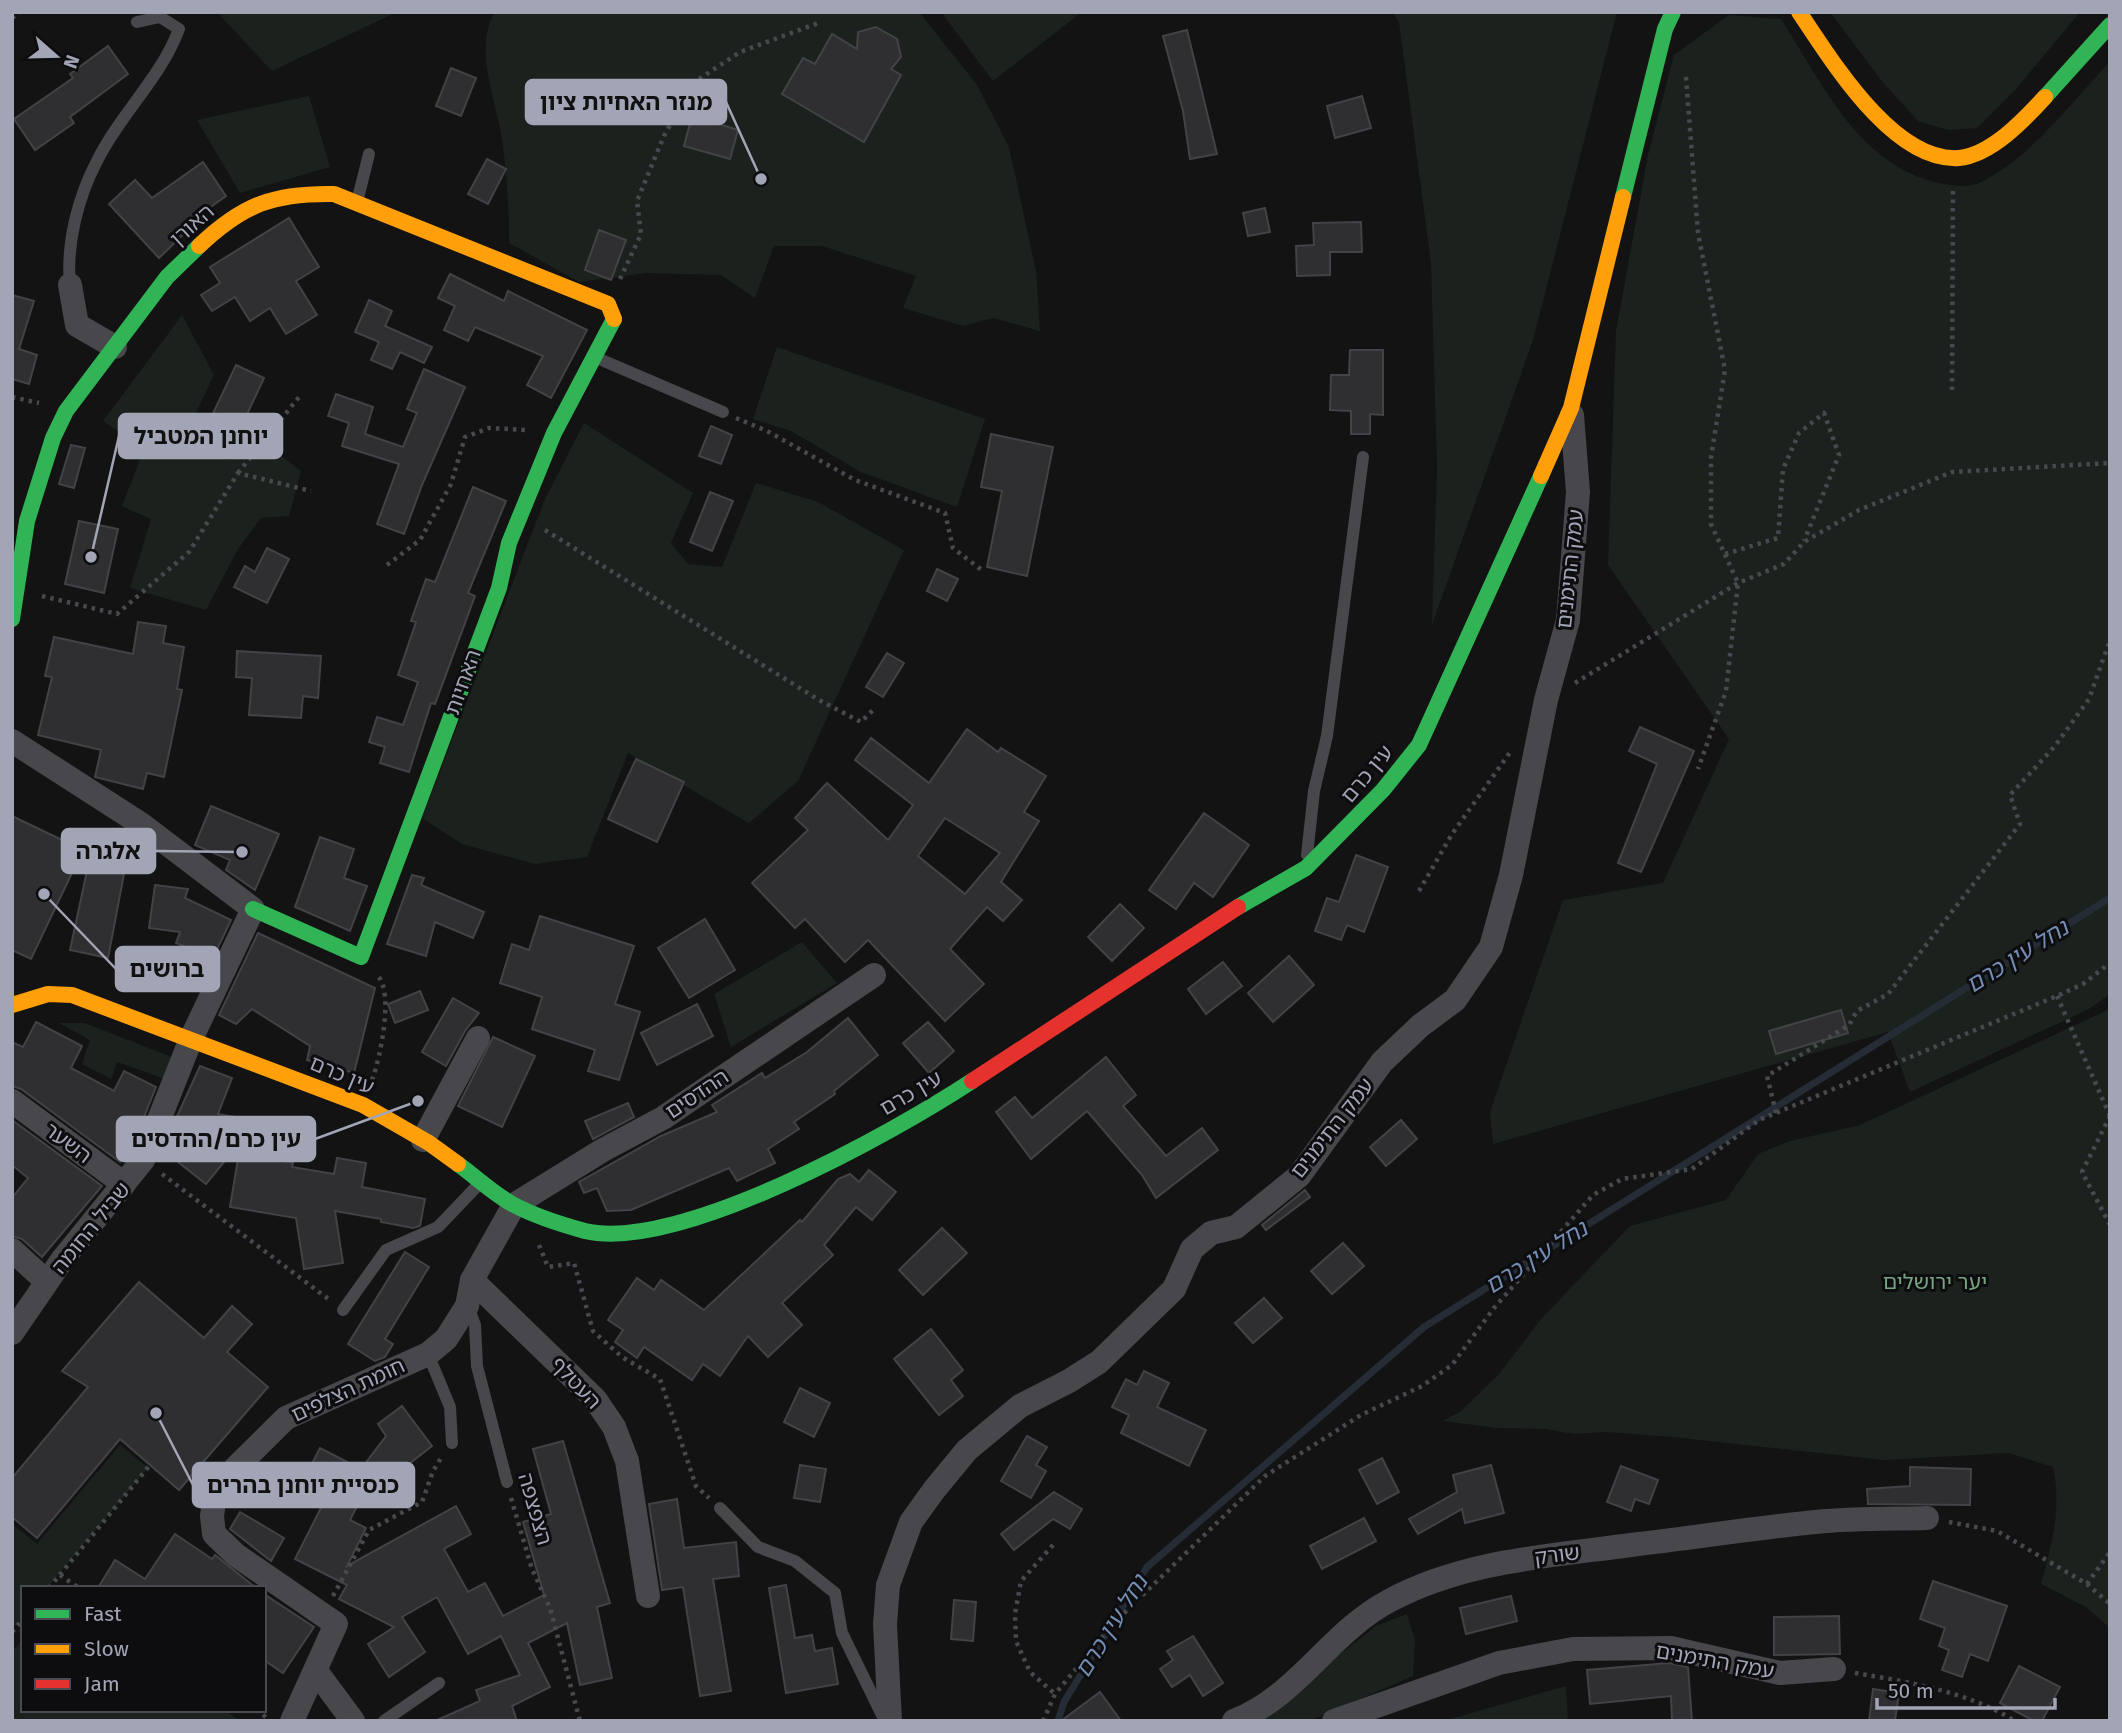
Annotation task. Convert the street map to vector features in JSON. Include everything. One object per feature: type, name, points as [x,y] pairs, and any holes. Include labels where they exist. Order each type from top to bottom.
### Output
[{"type":"main road","name":"עין כרם","points":[[12,1004],[48,994],[72,995],[363,1105],[423,1140],[514,1205],[586,1231],[618,1233],[664,1226],[730,1208],[870,1141],[948,1097],[1258,894],[1306,868],[1383,790],[1419,745],[1571,408],[1665,29],[1673,12]]},
{"type":"main road","points":[[1800,12],[1857,93],[1879,117],[1923,150],[1953,157],[1983,149],[2013,127],[2110,25]]},
{"type":"main road","name":"האורן","points":[[12,620],[27,521],[53,438],[66,411],[167,277],[225,220],[262,202],[294,193],[334,194],[608,304]]},
{"type":"main road","name":"האחיות","points":[[361,957],[499,588],[509,543],[551,442],[614,320],[608,304]]},
{"type":"main road","points":[[253,909],[361,957]]},
{"type":"street","points":[[70,285],[77,326],[115,347]]},
{"type":"street","name":"עמק התימנים","points":[[888,1721],[885,1624],[888,1585],[911,1522],[967,1450],[1020,1406],[1099,1362],[1174,1289],[1192,1249],[1211,1233],[1236,1227],[1298,1176],[1382,1062],[1420,1026],[1455,1000],[1491,947],[1511,875],[1546,700],[1569,620],[1578,492],[1571,408]]},
{"type":"street","points":[[12,741],[141,824],[253,909],[191,1040]]},
{"type":"street","name":"ההדסים","points":[[514,1205],[663,1118],[874,975]]},
{"type":"street","points":[[423,1140],[478,1038]]},
{"type":"street","name":"שביל החומה","points":[[12,1333],[47,1282],[143,1160],[191,1040]]},
{"type":"street","name":"השער","points":[[12,1101],[124,1184]]},
{"type":"street","name":"חומת הצלפים","points":[[323,1615],[236,1555],[214,1534],[212,1516],[216,1487],[285,1418],[428,1354],[446,1339],[467,1306],[472,1280],[514,1205]]},
{"type":"street","points":[[12,1250],[47,1282]]},
{"type":"street","name":"העטלף","points":[[472,1280],[595,1399],[614,1427],[627,1461],[648,1596]]},
{"type":"street","name":"שורק","points":[[1234,1721],[1252,1714],[1288,1690],[1350,1630],[1387,1601],[1446,1576],[1525,1559],[1817,1522],[1927,1518]]},
{"type":"street","points":[[292,1721],[336,1624],[323,1615]]},
{"type":"street","name":"עמק התימנים","points":[[1334,1721],[1499,1663],[1573,1649],[1671,1648],[1780,1673],[1834,1669]]},
{"type":"street","points":[[316,1671],[353,1721]]},
{"type":"lane","points":[[70,285],[74,223],[96,161],[171,51],[179,29],[160,16],[137,22]]},
{"type":"lane","points":[[357,202],[369,154]]},
{"type":"lane","points":[[596,358],[723,412]]},
{"type":"lane","points":[[1306,868],[1314,791],[1327,736],[1363,457]]},
{"type":"lane","points":[[343,1310],[386,1250],[438,1227],[481,1181]]},
{"type":"lane","name":"הצפצפה","points":[[467,1306],[475,1325],[477,1366],[507,1482]]},
{"type":"lane","points":[[428,1354],[450,1406],[452,1443]]},
{"type":"lane","points":[[720,1508],[758,1547],[795,1561],[835,1593],[842,1633],[888,1721]]},
{"type":"lane","points":[[384,1721],[439,1683]]},
{"type":"path","points":[[12,18],[20,12]]},
{"type":"path","points":[[608,304],[641,234],[636,201],[664,136],[693,83],[740,52],[821,22]]},
{"type":"path","points":[[1685,72],[1698,233],[1725,370],[1712,457],[1711,524],[1738,583],[1726,691],[1698,769]]},
{"type":"path","points":[[1952,390],[1953,157]]},
{"type":"path","points":[[18,590],[117,614],[188,552],[238,473],[299,397]]},
{"type":"path","points":[[723,412],[767,431],[855,480],[945,513],[953,548],[983,570]]},
{"type":"path","points":[[1725,554],[1778,538],[1783,469],[1799,433],[1824,413],[1839,455],[1804,542]]},
{"type":"path","points":[[387,565],[420,540],[451,484],[465,437],[489,428],[520,428],[551,442]]},
{"type":"path","points":[[1546,700],[1738,583],[1784,564],[1804,542],[1859,510],[1952,472],[2110,463]]},
{"type":"path","points":[[238,473],[311,491]]},
{"type":"path","points":[[522,516],[819,700],[861,722],[873,710]]},
{"type":"path","points":[[1776,1113],[1767,1076],[1849,1025],[1857,1011],[1888,994],[2020,824],[2010,795],[2055,746],[2089,699],[2110,640]]},
{"type":"path","points":[[1419,891],[1452,834],[1515,745]]},
{"type":"path","points":[[361,957],[382,981],[384,995],[381,1055],[363,1105]]},
{"type":"path","points":[[1043,1721],[1055,1694],[1116,1621],[1265,1476],[1361,1415],[1422,1386],[1452,1365],[1494,1308],[1593,1195],[1622,1179],[1692,1169],[1759,1120],[2057,996],[2082,984],[2110,963]]},
{"type":"path","points":[[2057,996],[2110,1116],[2082,1171],[2110,1226]]},
{"type":"path","points":[[143,1160],[343,1310]]},
{"type":"path","points":[[502,1227],[537,1239],[548,1267],[574,1263],[593,1331],[622,1357],[660,1379],[696,1486],[720,1508]]},
{"type":"path","points":[[323,1615],[369,1530],[422,1502],[433,1471],[452,1443]]},
{"type":"path","points":[[51,1586],[150,1465]]},
{"type":"path","name":"הצפצפה","points":[[507,1482],[532,1569],[550,1608],[580,1721]]},
{"type":"path","points":[[1927,1518],[1997,1531],[2087,1584],[2110,1604]]},
{"type":"path","points":[[1053,1545],[1021,1581],[1015,1614],[1016,1641],[1030,1672],[1055,1694]]},
{"type":"path","points":[[2087,1584],[2110,1552]]},
{"type":"path","points":[[60,1575],[76,1586]]},
{"type":"path","points":[[1834,1669],[1925,1687],[1997,1710],[2015,1721]]},
{"type":"green space","points":[[217,12],[397,12],[272,71]]},
{"type":"green space","points":[[495,12],[919,12],[977,85],[1009,147],[1036,271],[1040,331],[993,318],[963,326],[903,308],[916,276],[822,246],[774,246],[755,298],[721,275],[647,273],[579,282],[509,243],[503,145],[486,60],[489,27]]},
{"type":"green space","points":[[941,12],[1082,12],[993,81]]},
{"type":"green space","points":[[1393,12],[1617,12],[1533,340],[1432,625],[1437,467],[1431,263],[1399,22]]},
{"type":"green space","points":[[1830,12],[2080,12],[2016,89],[1977,128],[1948,130],[1918,121],[1881,80]]},
{"type":"green space","points":[[1729,15],[1781,19],[1827,93],[1862,138],[1883,157],[1907,172],[1951,185],[1964,186],[1981,182],[2017,158],[2050,128],[2110,62],[2110,994],[2089,1009],[1910,1092],[1888,1032],[1493,1144],[1490,1112],[1563,900],[1663,883],[1729,739],[1608,565],[1616,331],[1648,155],[1674,55]]},
{"type":"green space","points":[[309,96],[330,167],[240,193],[197,120]]},
{"type":"green space","points":[[182,315],[214,375],[189,427],[228,460],[268,446],[301,471],[289,516],[261,518],[238,549],[206,610],[130,588],[151,519],[122,506],[144,449],[103,421]]},
{"type":"green space","points":[[777,347],[985,419],[957,507],[861,472],[791,431],[753,419]]},
{"type":"green space","points":[[584,423],[693,493],[671,543],[688,564],[722,567],[756,483],[818,502],[904,550],[798,781],[749,823],[628,753],[587,857],[535,864],[462,844],[422,818],[545,499]]},
{"type":"green space","points":[[802,942],[837,983],[731,1047],[714,994]]},
{"type":"green space","name":"יער ירושלים","points":[[2110,1009],[2110,1628],[2086,1607],[2041,1584],[2056,1511],[2053,1467],[2008,1453],[1883,1460],[1673,1437],[1607,1432],[1574,1434],[1545,1429],[1497,1428],[1443,1421],[1461,1411],[1500,1373],[1541,1319],[1630,1226],[1726,1200],[1758,1154],[1790,1141],[1860,1125]]},
{"type":"green space","points":[[59,1023],[85,1023],[179,1060],[168,1080],[117,1062],[111,1079],[82,1064],[90,1040]]},
{"type":"green space","points":[[120,1445],[148,1468],[49,1586],[21,1586],[21,1619],[12,1629],[12,1524],[37,1544]]},
{"type":"green space","points":[[1407,1614],[1415,1640],[1413,1676],[1309,1721],[1255,1721],[1376,1626]]},
{"type":"green space","points":[[21,1641],[21,1712],[227,1712],[240,1721],[12,1721],[12,1652]]},
{"type":"green space","points":[[1566,1686],[1568,1721],[1443,1721]]},
{"type":"building","points":[[876,27],[897,39],[901,57],[891,69],[901,75],[864,142],[782,94],[803,58],[815,64],[832,34],[857,49],[858,32]]},
{"type":"building","points":[[1187,30],[1217,154],[1190,159],[1183,111],[1163,36]]},
{"type":"building","points":[[108,46],[128,74],[70,117],[74,123],[35,150],[14,119],[73,78],[70,74]]},
{"type":"building","points":[[451,68],[476,78],[461,116],[436,106]]},
{"type":"building","points":[[1362,96],[1371,128],[1335,138],[1327,106]]},
{"type":"building","points":[[692,116],[738,130],[730,159],[684,146]]},
{"type":"building","points":[[487,159],[506,169],[488,204],[468,194]]},
{"type":"building","points":[[203,162],[226,196],[180,229],[184,234],[159,258],[109,204],[135,180],[152,198]]},
{"type":"building","points":[[1265,208],[1270,232],[1248,236],[1243,213]]},
{"type":"building","points":[[289,218],[319,267],[296,281],[317,315],[286,334],[270,308],[250,321],[235,297],[212,311],[201,295],[220,283],[210,267]]},
{"type":"building","points":[[1361,222],[1362,252],[1330,252],[1330,275],[1297,276],[1296,246],[1314,245],[1313,223]]},
{"type":"building","points":[[599,230],[626,240],[611,280],[585,270]]},
{"type":"building","points":[[450,274],[504,301],[508,291],[587,330],[551,398],[527,385],[543,356],[475,327],[468,341],[444,330],[455,306],[438,298]]},
{"type":"building","points":[[12,295],[34,301],[19,349],[37,355],[29,384],[12,379]]},
{"type":"building","points":[[369,300],[392,311],[385,326],[432,347],[424,363],[400,352],[392,369],[371,360],[379,342],[355,332]]},
{"type":"building","points":[[1350,350],[1383,350],[1383,415],[1370,414],[1370,434],[1351,434],[1351,411],[1330,410],[1331,375],[1349,375]]},
{"type":"building","points":[[236,365],[264,378],[235,440],[207,426]]},
{"type":"building","points":[[424,369],[465,387],[422,485],[404,534],[377,524],[399,464],[342,446],[349,423],[328,416],[336,394],[373,407],[365,434],[403,447],[417,413],[407,409]]},
{"type":"building","points":[[711,426],[732,435],[721,464],[699,456]]},
{"type":"building","points":[[991,434],[1053,447],[1027,576],[987,567],[1002,491],[981,487]]},
{"type":"building","points":[[71,445],[85,448],[74,488],[59,484]]},
{"type":"building","points":[[473,487],[506,501],[468,593],[475,596],[435,704],[431,703],[409,772],[380,763],[385,747],[369,742],[377,717],[403,725],[418,682],[398,675],[416,622],[411,621],[426,579],[435,582]]},
{"type":"building","points":[[710,492],[733,501],[712,551],[690,542]]},
{"type":"building","points":[[79,521],[118,529],[104,593],[65,584]]},
{"type":"building","points":[[267,548],[289,559],[267,603],[234,587],[245,566],[255,572]]},
{"type":"building","points":[[937,569],[958,579],[947,601],[927,591]]},
{"type":"building","points":[[138,622],[166,626],[163,643],[184,647],[177,689],[182,690],[164,777],[147,773],[143,789],[95,777],[101,750],[38,735],[52,677],[45,676],[54,637],[133,654]]},
{"type":"building","points":[[237,651],[321,656],[318,698],[303,696],[301,718],[249,715],[252,678],[236,677]]},
{"type":"building","points":[[887,653],[904,663],[883,697],[866,687]]},
{"type":"building","points":[[1640,727],[1694,751],[1641,872],[1618,863],[1657,764],[1629,751]]},
{"type":"building","points":[[967,729],[998,752],[1001,748],[1046,776],[1024,812],[1039,821],[1001,882],[1022,900],[1003,921],[987,907],[950,949],[984,984],[945,1021],[868,940],[845,962],[805,919],[795,928],[752,883],[808,830],[795,818],[827,783],[888,840],[913,805],[855,760],[871,738],[929,783]],"holes":[[[945,818],[1000,853],[965,894],[918,856]]]},
{"type":"building","points":[[636,759],[684,782],[657,842],[608,819]]},
{"type":"building","points":[[211,806],[279,834],[255,890],[226,870],[230,860],[195,845]]},
{"type":"building","points":[[1204,813],[1249,845],[1213,897],[1194,883],[1176,909],[1149,890]]},
{"type":"building","points":[[12,816],[83,850],[31,959],[12,950]]},
{"type":"building","points":[[320,837],[354,849],[344,878],[367,886],[350,931],[295,907]]},
{"type":"building","points":[[1356,855],[1388,867],[1364,932],[1347,925],[1341,940],[1315,931],[1327,898],[1339,902]]},
{"type":"building","points":[[88,866],[124,874],[108,958],[70,950]]},
{"type":"building","points":[[412,875],[424,878],[421,885],[484,912],[473,938],[435,922],[426,956],[387,944]]},
{"type":"building","points":[[155,885],[188,889],[185,898],[231,920],[202,981],[189,975],[199,952],[176,943],[180,932],[149,928]]},
{"type":"building","points":[[1120,904],[1144,928],[1112,961],[1088,937]]},
{"type":"building","points":[[540,916],[634,946],[615,1004],[640,1012],[619,1080],[588,1071],[595,1050],[532,1029],[542,997],[500,983],[512,944],[529,950]]},
{"type":"building","points":[[705,919],[735,970],[689,998],[658,948]]},
{"type":"building","points":[[258,933],[375,988],[354,1073],[307,1060],[310,1046],[252,1009],[236,1024],[219,1015]]},
{"type":"building","points":[[1289,956],[1314,985],[1273,1022],[1248,993]]},
{"type":"building","points":[[1223,962],[1242,986],[1206,1014],[1188,989]]},
{"type":"building","points":[[420,991],[428,1010],[395,1023],[388,1004]]},
{"type":"building","points":[[453,998],[479,1013],[465,1031],[446,1066],[422,1052]]},
{"type":"building","points":[[697,1004],[713,1036],[657,1065],[641,1033]]},
{"type":"building","points":[[1841,1010],[1848,1033],[1776,1054],[1769,1031]]},
{"type":"building","points":[[848,1018],[878,1055],[834,1091],[835,1094],[794,1122],[799,1129],[768,1149],[775,1163],[737,1181],[729,1168],[631,1210],[607,1211],[597,1188],[584,1193],[579,1182],[661,1136],[717,1112],[712,1105],[762,1073],[765,1078],[807,1052]]},
{"type":"building","points":[[36,1022],[82,1046],[71,1068],[114,1091],[124,1071],[156,1087],[130,1152],[120,1162],[21,1089],[12,1086],[12,1042],[23,1047]]},
{"type":"building","points":[[928,1022],[954,1051],[929,1073],[903,1043]]},
{"type":"building","points":[[493,1037],[535,1056],[502,1127],[458,1106]]},
{"type":"building","points":[[1106,1057],[1136,1095],[1123,1106],[1166,1156],[1202,1128],[1218,1150],[1156,1198],[1142,1175],[1087,1111],[1031,1159],[996,1112],[1015,1097],[1032,1118]]},
{"type":"building","points":[[200,1066],[232,1078],[218,1114],[280,1125],[274,1159],[293,1163],[292,1167],[334,1174],[337,1158],[366,1163],[362,1187],[425,1199],[420,1226],[413,1228],[335,1211],[343,1263],[304,1269],[296,1218],[230,1207],[241,1141],[206,1184],[173,1158],[195,1131],[174,1123]]},
{"type":"building","points":[[628,1103],[634,1117],[593,1139],[585,1121]]},
{"type":"building","points":[[12,1120],[102,1186],[42,1257],[22,1239],[12,1236],[12,1198],[28,1178],[12,1165]]},
{"type":"building","points":[[1401,1120],[1417,1139],[1386,1166],[1370,1147]]},
{"type":"building","points":[[869,1170],[896,1192],[872,1220],[856,1207],[824,1245],[833,1255],[782,1303],[802,1325],[768,1357],[748,1336],[720,1376],[703,1364],[692,1380],[644,1347],[637,1358],[615,1342],[623,1330],[608,1320],[637,1278],[654,1290],[661,1280],[704,1310],[800,1220],[802,1222],[838,1179],[850,1174],[859,1182]]},
{"type":"building","points":[[1305,1190],[1310,1197],[1266,1230],[1262,1225]]},
{"type":"building","points":[[942,1228],[967,1253],[923,1295],[899,1270]]},
{"type":"building","points":[[1343,1243],[1364,1266],[1332,1294],[1311,1271]]},
{"type":"building","points":[[405,1252],[429,1267],[385,1339],[393,1344],[385,1357],[375,1361],[348,1344]]},
{"type":"building","points":[[139,1282],[204,1338],[232,1306],[252,1324],[227,1352],[268,1387],[179,1490],[120,1439],[37,1538],[12,1517],[12,1478],[88,1387],[62,1371]]},
{"type":"building","points":[[1264,1298],[1282,1318],[1253,1343],[1235,1323]]},
{"type":"building","points":[[931,1329],[963,1370],[951,1380],[963,1396],[939,1415],[894,1359]]},
{"type":"building","points":[[1144,1371],[1169,1383],[1157,1407],[1206,1430],[1189,1466],[1121,1433],[1129,1415],[1112,1407],[1126,1379],[1137,1385]]},
{"type":"building","points":[[800,1388],[830,1403],[814,1437],[784,1422]]},
{"type":"building","points":[[402,1406],[432,1446],[391,1478],[381,1491],[369,1482],[350,1520],[366,1528],[347,1566],[456,1506],[471,1534],[444,1549],[468,1592],[485,1583],[503,1616],[544,1595],[523,1522],[551,1514],[533,1449],[563,1441],[610,1603],[597,1607],[612,1678],[580,1685],[567,1623],[528,1643],[550,1687],[512,1706],[517,1721],[435,1721],[480,1701],[476,1690],[520,1675],[501,1636],[468,1654],[437,1597],[402,1617],[425,1652],[389,1677],[368,1644],[394,1627],[339,1599],[347,1585],[295,1559],[327,1496],[302,1483],[320,1448],[361,1469],[386,1436],[378,1424]]},
{"type":"building","points":[[1027,1436],[1047,1447],[1036,1465],[1046,1471],[1031,1498],[1001,1481]]},
{"type":"building","points":[[1382,1458],[1399,1492],[1377,1504],[1359,1470]]},
{"type":"building","points":[[800,1465],[826,1469],[820,1502],[794,1498]]},
{"type":"building","points":[[1491,1465],[1504,1513],[1465,1523],[1462,1509],[1418,1534],[1409,1519],[1457,1492],[1453,1475]]},
{"type":"building","points":[[1621,1466],[1658,1480],[1649,1504],[1635,1499],[1631,1511],[1607,1502]]},
{"type":"building","points":[[1910,1467],[1971,1469],[1970,1505],[1868,1504],[1867,1489],[1910,1486]]},
{"type":"building","points":[[1054,1492],[1082,1509],[1070,1529],[1053,1519],[1014,1550],[1001,1534]]},
{"type":"building","points":[[677,1499],[684,1548],[736,1542],[739,1576],[713,1579],[731,1691],[700,1696],[683,1587],[662,1590],[649,1504]]},
{"type":"building","points":[[240,1512],[284,1538],[271,1561],[230,1529]]},
{"type":"building","points":[[1364,1518],[1376,1541],[1322,1569],[1310,1546]]},
{"type":"building","points":[[175,1534],[212,1559],[215,1555],[254,1586],[99,1586],[115,1560],[145,1579]]},
{"type":"building","points":[[1933,1581],[2007,1606],[1988,1661],[1970,1654],[1962,1677],[1942,1670],[1949,1650],[1939,1646],[1945,1628],[1920,1619]]},
{"type":"building","points":[[786,1585],[795,1638],[812,1635],[815,1651],[832,1648],[838,1684],[786,1693],[769,1588]]},
{"type":"building","points":[[266,1595],[314,1627],[283,1673],[266,1661]]},
{"type":"building","points":[[1511,1596],[1517,1621],[1466,1634],[1460,1608]]},
{"type":"building","points":[[954,1600],[976,1602],[973,1641],[951,1639]]},
{"type":"building","points":[[1839,1616],[1840,1654],[1774,1655],[1774,1617]]},
{"type":"building","points":[[1193,1636],[1223,1683],[1203,1696],[1190,1675],[1172,1687],[1160,1669],[1173,1660],[1167,1651]]},
{"type":"building","points":[[1669,1663],[1688,1667],[1692,1721],[1672,1721],[1671,1696],[1590,1704],[1587,1670]]},
{"type":"building","points":[[2019,1666],[2060,1687],[2042,1721],[2034,1721],[2000,1703]]},
{"type":"building","points":[[1873,1689],[1899,1693],[1895,1721],[1869,1721]]},
{"type":"building","points":[[1100,1692],[1121,1721],[1061,1721]]},
{"type":"waterway","name":"נחל עין כרם","points":[[1058,1721],[1064,1702],[1147,1567],[1424,1327],[2110,898]]},
{"type":"traffic: fast","points":[[1623,197],[1665,29],[1673,12]]},
{"type":"traffic: fast","points":[[2045,97],[2110,25]]},
{"type":"traffic: fast","points":[[12,619],[27,521],[53,438],[66,411],[167,277],[199,246]]},
{"type":"traffic: fast","points":[[253,909],[361,957],[499,588],[509,543],[554,433],[614,319]]},
{"type":"traffic: fast","points":[[1238,907],[1306,868],[1383,790],[1419,745],[1541,476]]},
{"type":"traffic: fast","points":[[458,1164],[500,1196],[531,1213],[585,1231],[625,1233],[674,1224],[727,1207],[784,1184],[891,1129],[972,1081]]},
{"type":"traffic: slow","points":[[1799,12],[1866,104],[1911,144],[1934,155],[1959,158],[1983,150],[2006,135],[2045,97]]},
{"type":"traffic: slow","points":[[199,246],[230,220],[260,204],[294,196],[334,194],[608,304],[614,319]]},
{"type":"traffic: slow","points":[[1541,476],[1571,408],[1623,197]]},
{"type":"traffic: slow","points":[[12,1005],[48,994],[72,995],[363,1105],[429,1143],[458,1164]]},
{"type":"traffic: jam","points":[[972,1081],[1238,907]]},
{"type":"place","name":"מנזר האחיות ציון","points":[[761,179]]},
{"type":"place","name":"יוחנן המטביל","points":[[91,557]]},
{"type":"place","name":"אלגרה","points":[[242,852]]},
{"type":"place","name":"ברושים","points":[[44,894]]},
{"type":"place","name":"עין כרם/ההדסים","points":[[418,1101]]},
{"type":"place","name":"כנסיית יוחנן בהרים","points":[[156,1413]]}]
